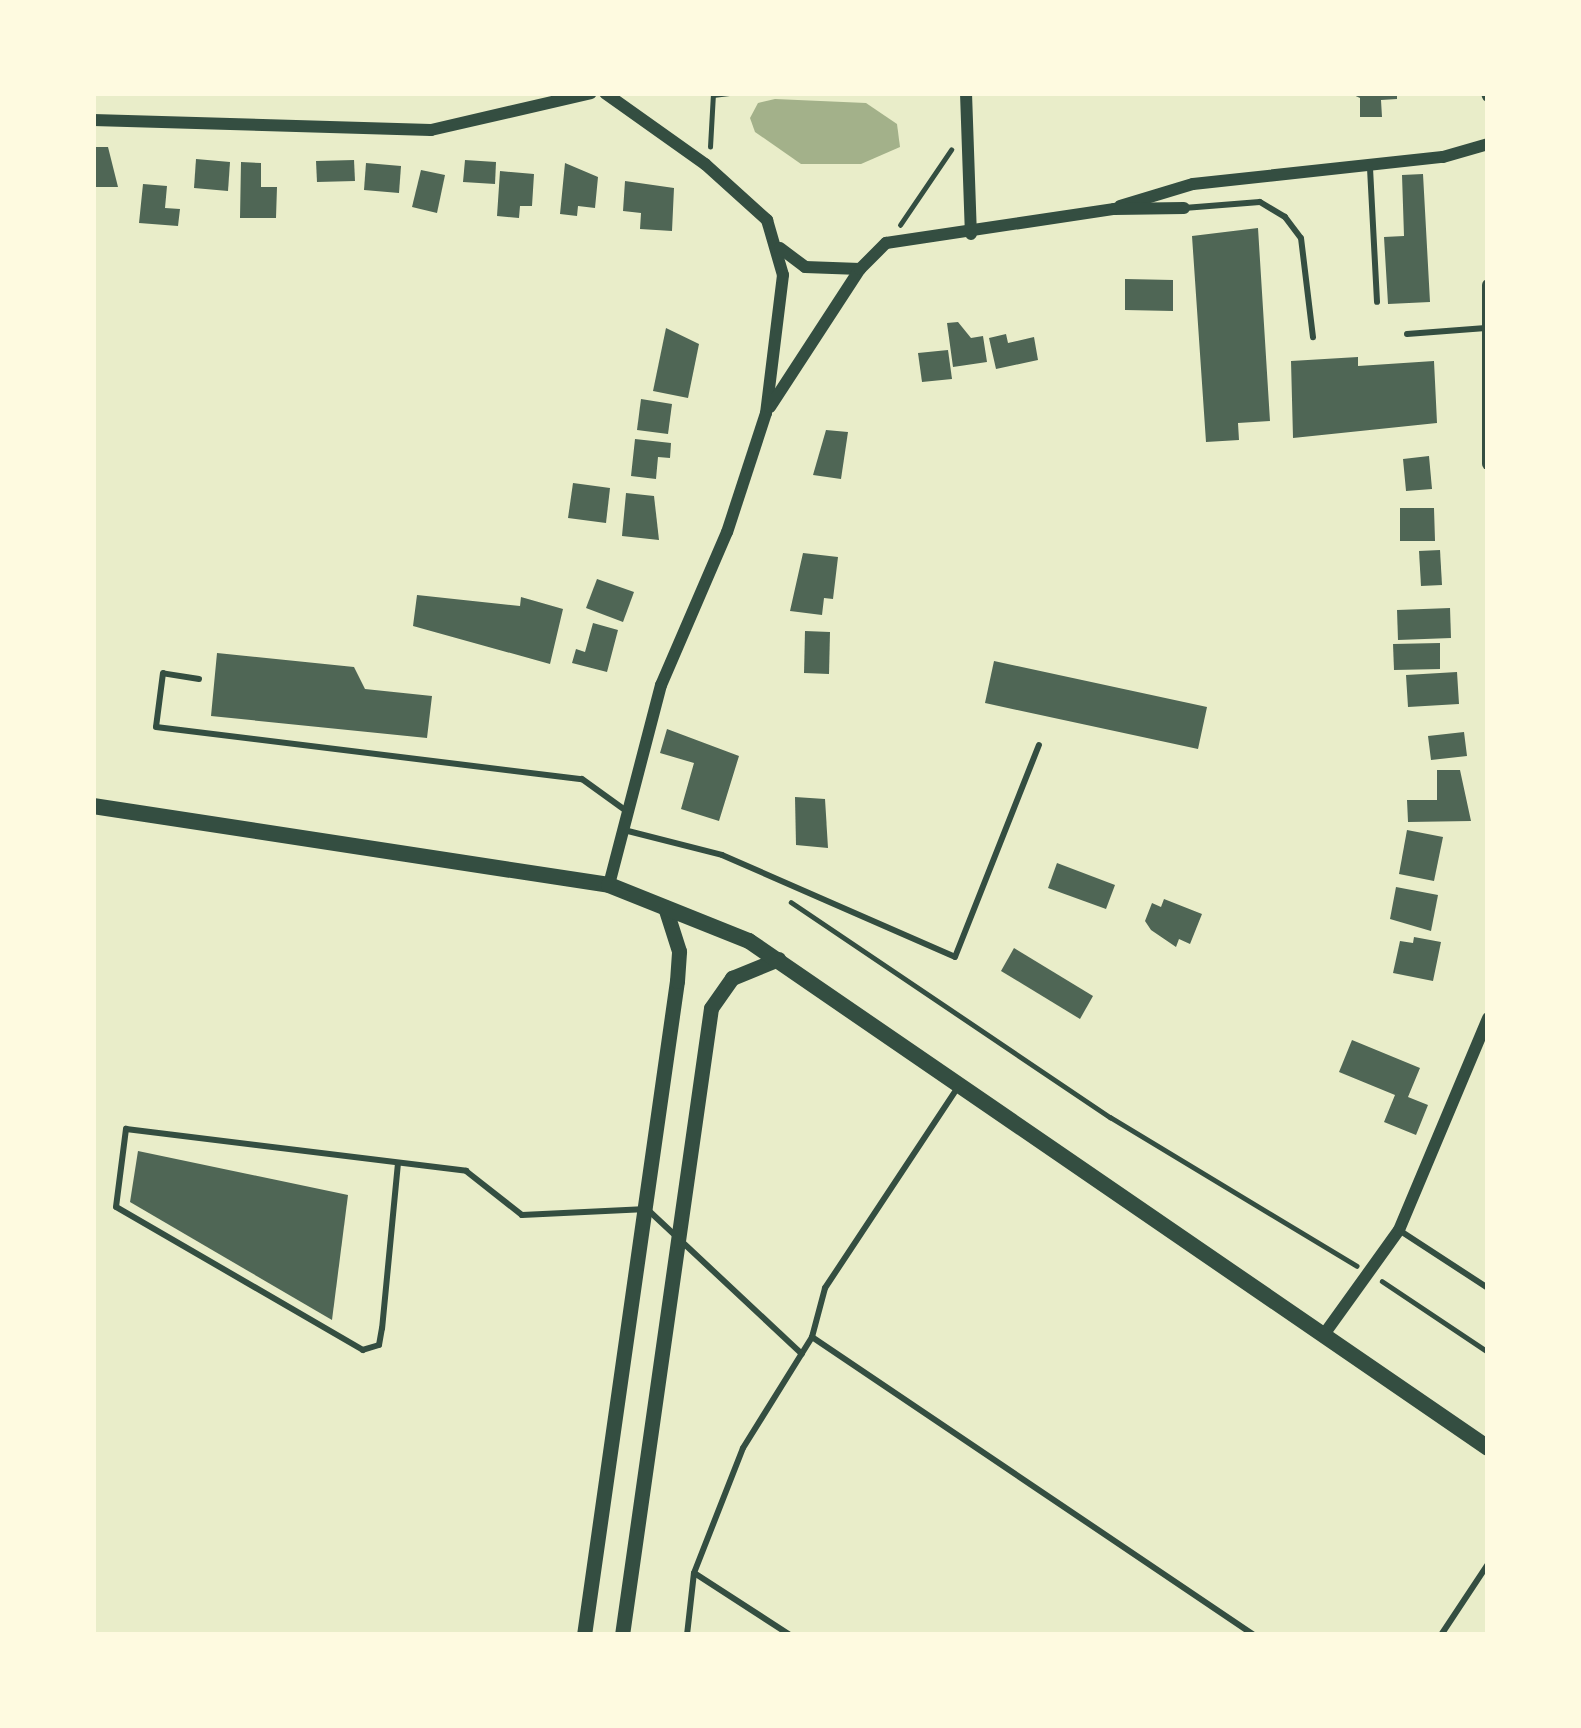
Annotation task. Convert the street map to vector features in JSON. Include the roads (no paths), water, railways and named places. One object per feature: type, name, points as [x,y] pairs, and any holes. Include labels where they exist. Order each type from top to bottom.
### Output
[{"type":"main road","points":[[93,806],[609,885],[778,959],[1488,1448]]},
{"type":"street","points":[[93,120],[430,130],[591,93]]},
{"type":"street","points":[[605,93],[705,164],[767,220],[780,248],[806,267],[860,269]]},
{"type":"street","points":[[966,93],[971,234]]},
{"type":"street","points":[[1114,209],[1154,190],[1370,165],[1488,144]]},
{"type":"street","points":[[766,413],[860,269],[886,243],[971,234],[1114,209],[1184,208]]},
{"type":"street","points":[[609,885],[661,685],[727,532],[766,413],[780,248]]},
{"type":"street","points":[[1488,285],[1488,464]]},
{"type":"street","points":[[584,1635],[677,981],[679,951],[665,908]]},
{"type":"street","points":[[622,1635],[711,1008],[732,978],[778,959]]},
{"type":"street","points":[[1324,1333],[1399,1230],[1487,1021]]},
{"type":"lane","points":[[1370,165],[1377,302]]},
{"type":"lane","points":[[1184,208],[1261,202],[1285,217],[1301,238],[1312,337]]},
{"type":"lane","points":[[1407,334],[1486,328]]},
{"type":"lane","points":[[199,679],[163,673],[156,727],[582,779],[628,812]]},
{"type":"lane","points":[[623,830],[722,855],[955,957],[1039,745]]},
{"type":"lane","points":[[687,1635],[694,1573],[743,1448],[812,1337],[825,1288],[961,1082]]},
{"type":"lane","points":[[398,1163],[379,1345],[363,1350],[116,1207],[126,1129],[466,1171],[522,1215],[647,1209],[802,1354]]},
{"type":"lane","points":[[1399,1230],[1488,1288]]},
{"type":"lane","points":[[812,1337],[1254,1635]]},
{"type":"lane","points":[[1441,1635],[1488,1564]]},
{"type":"lane","points":[[694,1573],[790,1635]]}]
